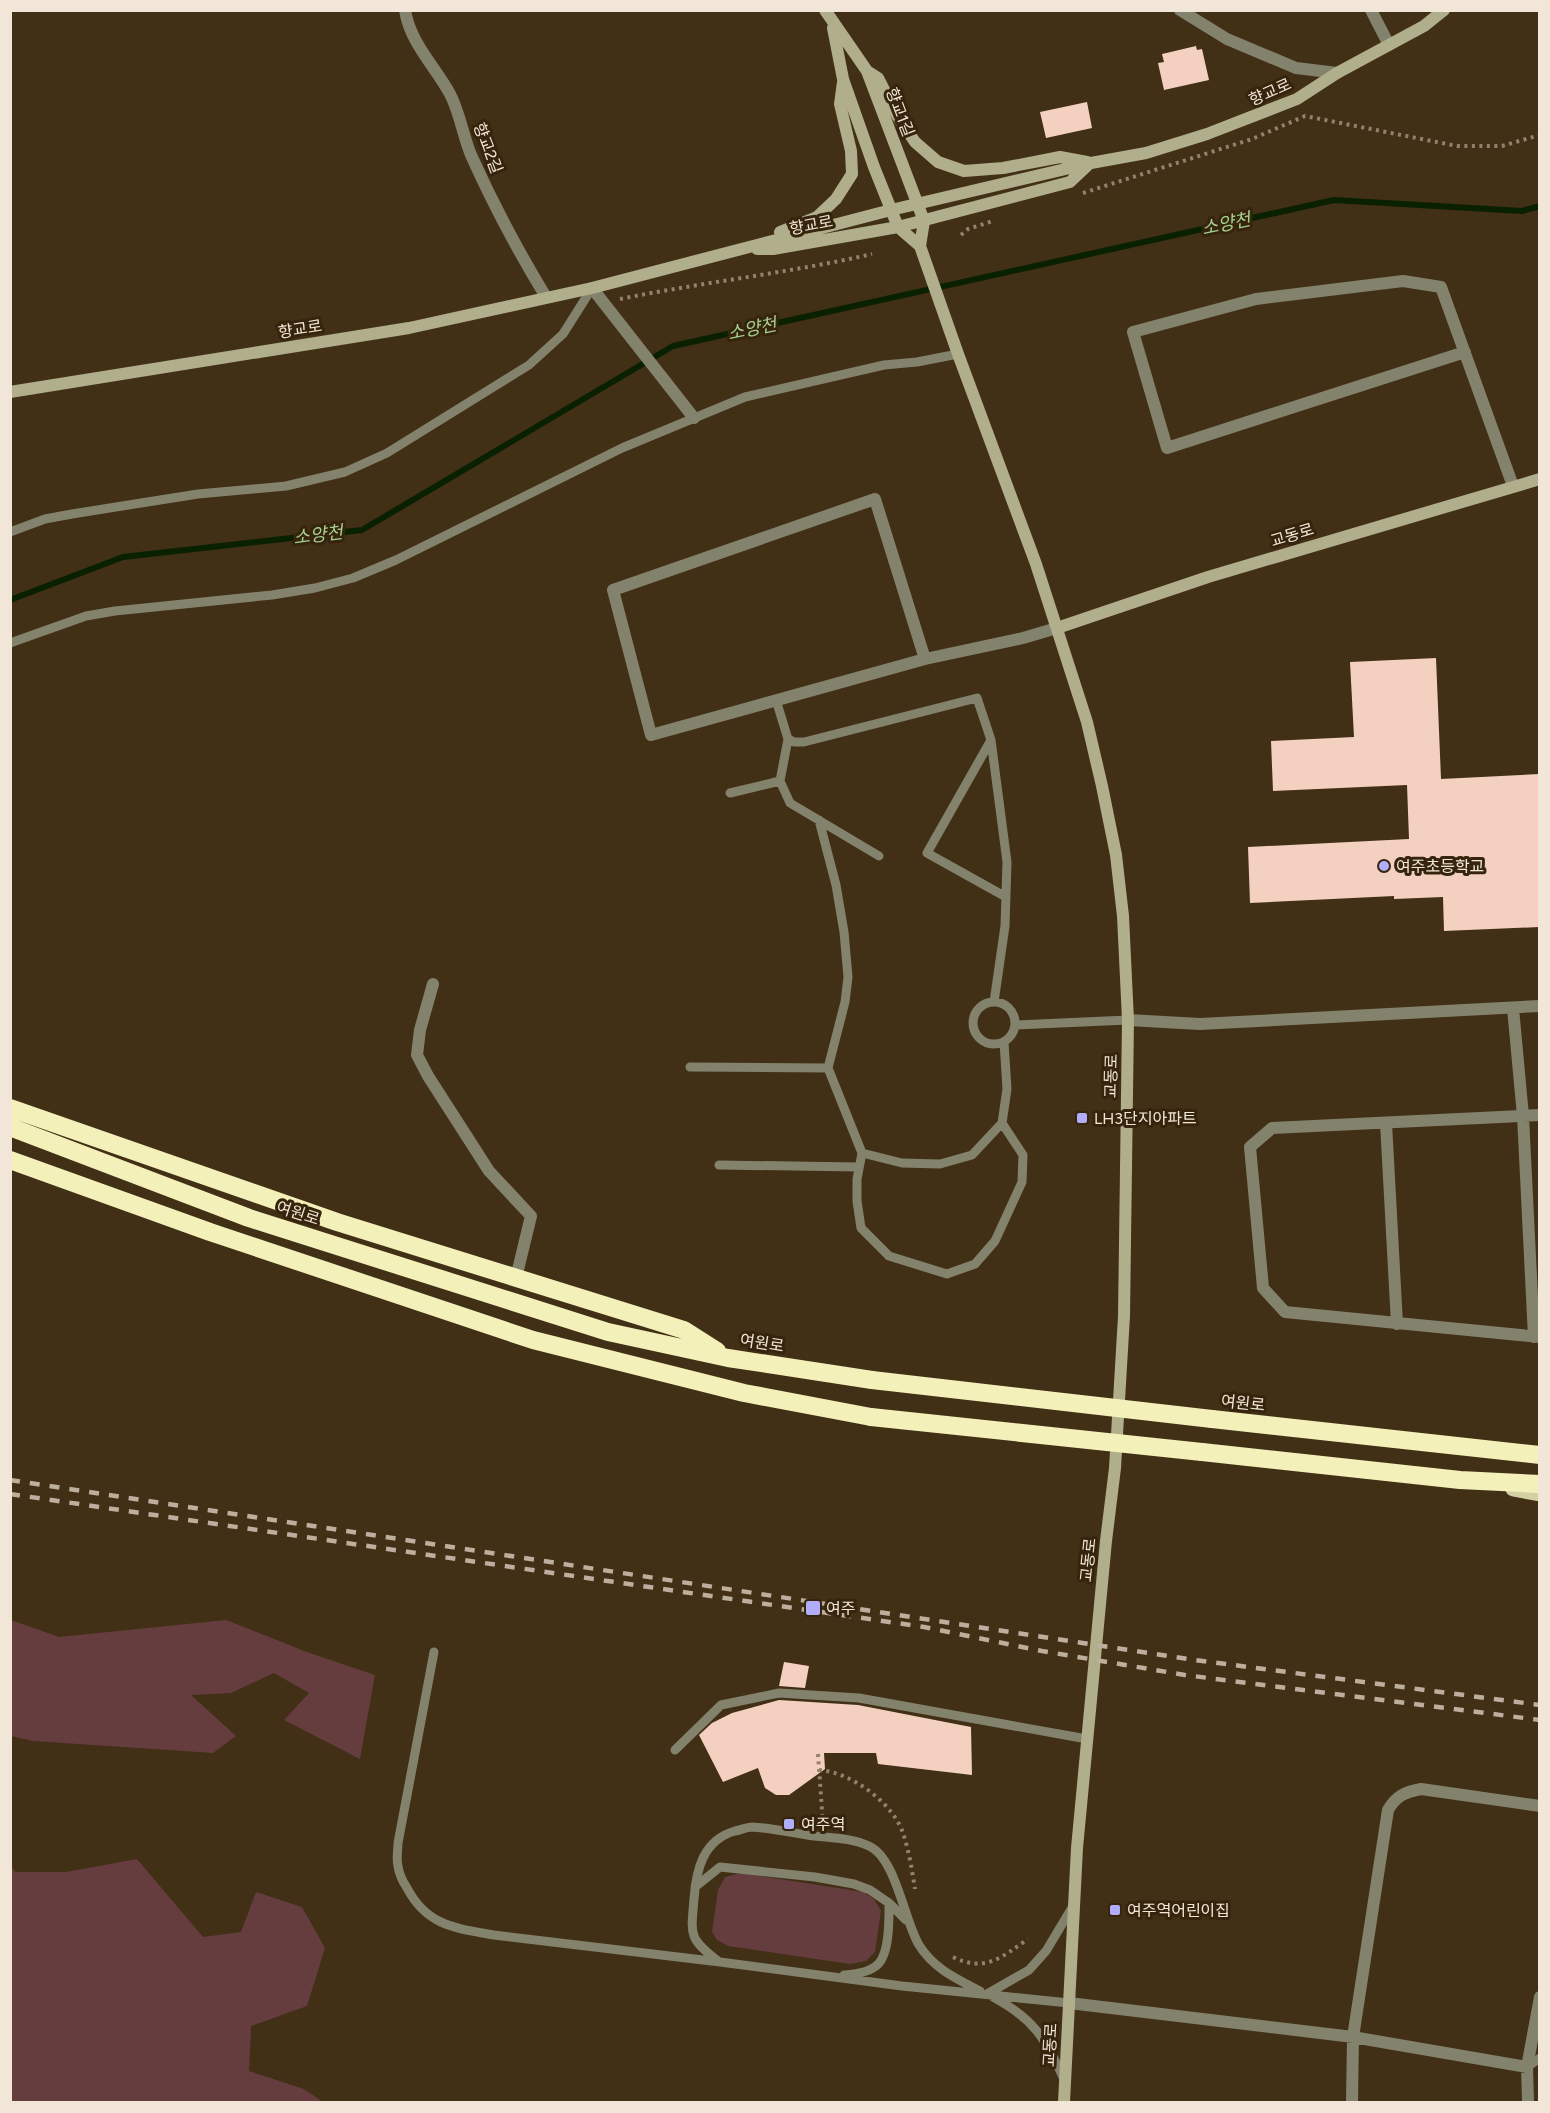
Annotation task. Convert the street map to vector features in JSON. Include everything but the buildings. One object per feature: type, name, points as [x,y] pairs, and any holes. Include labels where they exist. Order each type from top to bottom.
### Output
[{"type":"highway","points":[[10,1108],[337,1222],[684,1330],[728,1358]]},
{"type":"highway","name":"여원로","points":[[10,1127],[249,1218],[608,1332],[728,1358],[872,1380],[1539,1455]]},
{"type":"highway","points":[[10,1160],[210,1232],[533,1340],[744,1393],[871,1418],[1460,1480],[1539,1484]]},
{"type":"highway","points":[[1515,1452],[1539,1448]]},
{"type":"main road","points":[[1460,1480],[1539,1494]]},
{"type":"street","name":"향교2길","points":[[405,10],[415,41],[452,96],[467,146],[513,243],[546,297]]},
{"type":"street","name":"향교1길","points":[[825,10],[867,71],[924,221]]},
{"type":"street","points":[[1180,10],[1227,39],[1296,68],[1337,73]]},
{"type":"street","points":[[1371,10],[1389,45]]},
{"type":"street","name":"향교로","points":[[10,392],[410,328],[592,288],[891,210],[1091,163],[1146,153],[1207,134],[1297,99],[1337,73],[1424,26],[1444,10]]},
{"type":"street","name":"향교1길","points":[[832,23],[843,79],[898,228]]},
{"type":"street","points":[[867,71],[878,78],[898,117],[915,142],[938,162],[964,171],[1003,168],[1060,157],[1091,163]]},
{"type":"street","points":[[740,249],[817,217],[836,199],[852,174],[851,151],[840,104],[843,79]]},
{"type":"street","name":"향교로","points":[[740,249],[773,249],[898,228],[1070,182],[1091,163]]},
{"type":"street","points":[[920,246],[924,221]]},
{"type":"street","points":[[898,228],[920,246]]},
{"type":"street","name":"교동로","points":[[920,246],[1036,564],[1087,722],[1116,855],[1122,916],[1128,1020],[1124,1328],[1115,1468],[1087,1740],[1074,1904],[1064,2103]]},
{"type":"street","points":[[1465,352],[1167,448],[1133,332],[1256,299],[1403,281],[1442,287],[1513,486]]},
{"type":"street","points":[[592,288],[691,412]]},
{"type":"street","name":"교동로","points":[[1057,628],[1208,577],[1539,479]]},
{"type":"street","points":[[926,659],[875,499],[613,590],[651,735],[926,659],[1023,638],[1057,628]]},
{"type":"street","points":[[433,984],[420,1029],[417,1055],[489,1171],[531,1216],[516,1278]]},
{"type":"street","points":[[1128,1020],[1200,1024],[1539,1006]]},
{"type":"street","points":[[1513,1008],[1523,1116],[1537,1337],[1285,1312],[1263,1288],[1250,1147],[1272,1128],[1386,1123],[1523,1116],[1539,1115]]},
{"type":"street","points":[[1386,1123],[1398,1324]]},
{"type":"street","points":[[1352,2103],[1353,2037],[1388,1810],[1395,1799],[1407,1792],[1421,1789],[1539,1806]]},
{"type":"street","points":[[1528,2103],[1527,2067],[1539,1997]]},
{"type":"street","points":[[1068,2003],[1353,2037],[1527,2067]]},
{"type":"lane","points":[[10,532],[45,519],[72,514],[198,494],[286,486],[345,472],[387,453],[529,365],[563,334],[592,288]]},
{"type":"lane","points":[[10,643],[86,616],[272,595],[315,588],[353,578],[396,560],[691,412],[745,397],[885,365],[917,362],[956,348]]},
{"type":"lane","points":[[788,739],[794,742],[804,742],[977,698],[991,740],[1007,862],[1005,926],[994,1002]]},
{"type":"lane","points":[[776,700],[788,739],[780,780],[790,803],[879,856]]},
{"type":"lane","points":[[991,740],[927,853],[1006,897]]},
{"type":"lane","points":[[730,794],[780,780]]},
{"type":"lane","points":[[819,820],[836,885],[848,976],[845,1002],[828,1068],[862,1153],[858,1167],[857,1201],[861,1228],[889,1256],[947,1274],[975,1264],[995,1241],[1022,1182],[1023,1155],[1002,1123]]},
{"type":"lane","points":[[994,1002],[1008,1006],[1015,1018],[1015,1025],[1013,1033],[1004,1042],[990,1044],[978,1037],[972,1024],[976,1011],[981,1006],[994,1002]]},
{"type":"lane","points":[[1015,1025],[1128,1020]]},
{"type":"lane","points":[[862,1153],[902,1163],[940,1164],[972,1155],[1002,1123],[1007,1089],[1004,1042]]},
{"type":"lane","points":[[690,1066],[828,1068]]},
{"type":"lane","points":[[719,1165],[858,1167]]},
{"type":"lane","points":[[434,1652],[398,1843],[398,1866],[415,1904],[430,1917],[457,1928],[476,1932],[902,1986],[1068,2003]]},
{"type":"lane","points":[[675,1750],[721,1705],[779,1693],[859,1698],[1087,1740]]},
{"type":"lane","points":[[720,1962],[699,1946],[691,1932],[694,1888],[699,1866],[709,1846],[724,1834],[750,1827],[853,1840],[872,1846],[892,1872],[908,1922],[920,1946],[932,1962],[949,1976],[1012,2007],[1030,2022],[1048,2045],[1065,2082]]},
{"type":"lane","points":[[694,1888],[720,1867],[854,1884],[870,1890],[889,1903],[908,1922]]},
{"type":"lane","points":[[833,1977],[862,1972],[877,1966],[885,1953],[889,1903]]},
{"type":"lane","points":[[987,1994],[1029,1970],[1046,1952],[1074,1904]]},
{"type":"lane","points":[[1527,2067],[1539,2058]]},
{"type":"path","points":[[1073,196],[1252,139],[1305,116],[1457,146],[1502,146],[1539,135]]},
{"type":"path","points":[[961,235],[968,228],[999,219]]},
{"type":"path","points":[[609,310],[617,300],[634,296],[811,268],[872,254]]},
{"type":"path","points":[[818,1754],[824,1831]]},
{"type":"path","points":[[819,1770],[832,1772],[864,1787],[888,1809],[902,1831],[916,1896]]},
{"type":"path","points":[[947,1954],[966,1963],[981,1964],[999,1959],[1028,1939]]},
{"type":"shaded area","points":[[11,1620],[59,1637],[226,1620],[307,1652],[375,1675],[360,1759],[284,1720],[309,1693],[274,1673],[231,1693],[191,1695],[236,1736],[213,1753],[33,1741],[11,1736]]},
{"type":"shaded area","points":[[137,1859],[203,1937],[241,1932],[256,1892],[302,1907],[325,1948],[307,2006],[251,2026],[249,2071],[304,2089],[323,2102],[11,2102],[11,1867],[16,1872],[66,1872]]},
{"type":"shaded area","points":[[741,1873],[863,1892],[874,1899],[881,1911],[875,1952],[866,1961],[850,1964],[728,1946],[717,1940],[712,1932],[718,1890],[725,1877]]},
{"type":"waterway","name":"소양천","points":[[10,600],[123,557],[362,530],[673,346],[1334,200],[1522,211],[1540,206]]},
{"type":"railway","points":[[10,1480],[1195,1660],[1540,1705]]},
{"type":"railway","points":[[10,1494],[924,1627],[1042,1651],[1185,1675],[1540,1720]]},
{"type":"place","name":"여주초등학교","points":[[1384,866]]},
{"type":"place","name":"LH3단지아파트","points":[[1082,1118]]},
{"type":"place","name":"여주","points":[[813,1608]]},
{"type":"place","name":"여주역","points":[[789,1824]]},
{"type":"place","name":"여주역어린이집","points":[[1115,1910]]}]
